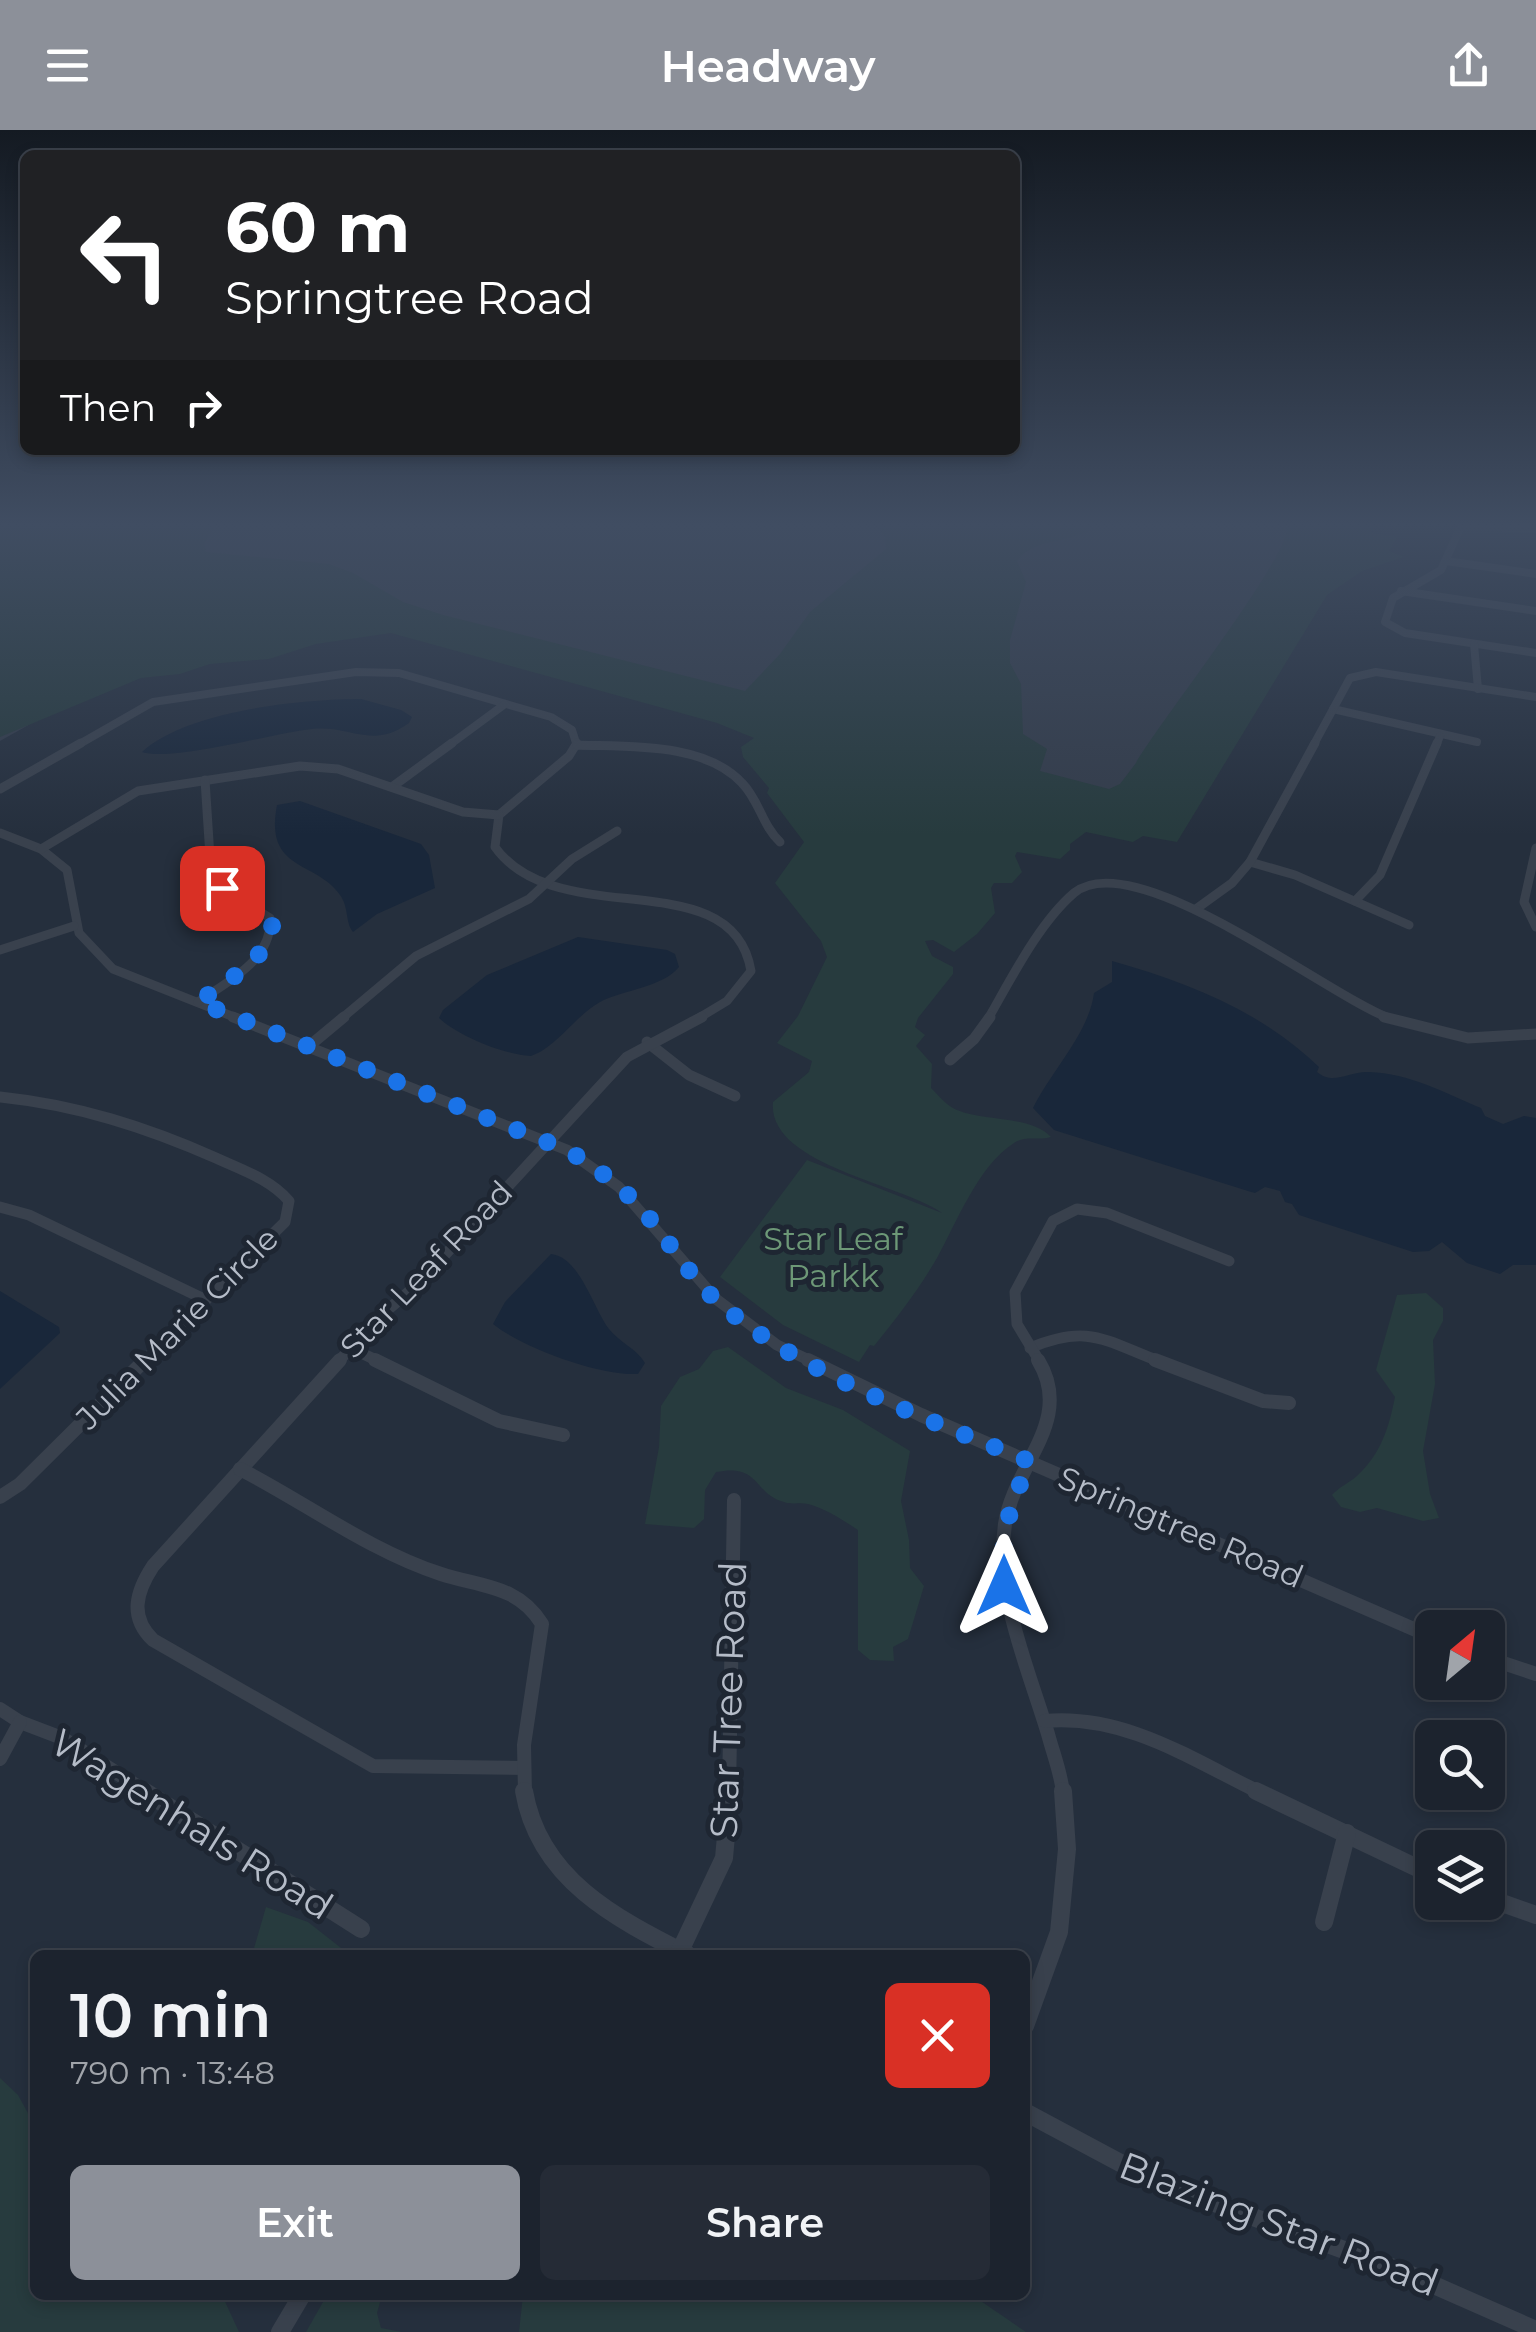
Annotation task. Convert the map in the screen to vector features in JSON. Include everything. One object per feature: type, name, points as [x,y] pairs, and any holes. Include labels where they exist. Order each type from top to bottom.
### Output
[{"type":"street","points":[[1394,629],[1536,652]]},
{"type":"street","points":[[1474,644],[1478,689]]},
{"type":"street","points":[[0,790],[144,706],[164,699],[376,670],[568,724],[577,735],[578,746]]},
{"type":"street","points":[[1196,910],[1232,883],[1250,862],[1350,678],[1364,672],[1536,697]]},
{"type":"street","points":[[392,787],[505,704]]},
{"type":"street","points":[[1333,709],[1477,742]]},
{"type":"street","points":[[1355,901],[1383,868],[1440,736]]},
{"type":"street","points":[[545,886],[506,864],[495,847],[499,815],[578,746],[653,748],[716,766],[744,784],[770,834],[780,842]]},
{"type":"street","points":[[41,849],[138,791],[321,766],[462,812],[499,815]]},
{"type":"street","points":[[198,1002],[267,948],[274,932],[270,918],[222,888],[211,872],[206,780]]},
{"type":"street","points":[[308,1047],[416,956],[508,911],[545,886],[572,859],[618,831]]},
{"type":"street","points":[[0,834],[41,849],[68,870],[74,926],[0,950]]},
{"type":"street","points":[[1536,848],[1524,902],[1536,927]]},
{"type":"street","points":[[1250,862],[1409,925]]},
{"type":"street","points":[[950,1060],[966,1051],[997,1008],[1021,959],[1074,892],[1095,881],[1119,882],[1196,910],[1236,929],[1351,1002],[1390,1018],[1478,1039],[1520,1039],[1536,1034]]},
{"type":"street","name":"Star Leaf Road","points":[[524,1768],[373,1766],[154,1640],[138,1623],[137,1594],[143,1580],[350,1348],[420,1282],[627,1058],[647,1042],[729,1003],[742,989],[751,970],[749,953],[738,930],[708,912],[545,886]]},
{"type":"street","name":"Springtree Road","points":[[74,926],[93,954],[114,968],[580,1158],[620,1186],[716,1299],[777,1345],[1031,1462],[1415,1630]]},
{"type":"street","points":[[647,1042],[689,1074],[735,1096]]},
{"type":"street","name":"Julia Marie Circle","points":[[0,1097],[82,1106],[139,1123],[269,1182],[289,1201],[285,1222],[20,1484],[0,1497]]},
{"type":"street","points":[[0,1208],[29,1215],[206,1300]]},
{"type":"street","points":[[1030,2012],[1059,1932],[1068,1849],[1062,1782],[1025,1665],[1002,1565],[1012,1498],[1053,1408],[1045,1371],[1017,1324],[1015,1292],[1047,1229],[1068,1211],[1088,1208],[1230,1261]]},
{"type":"street","points":[[1030,1348],[1063,1334],[1086,1334],[1263,1401],[1289,1403]]},
{"type":"street","points":[[350,1348],[499,1421],[562,1435]]},
{"type":"street","points":[[240,1469],[432,1572],[513,1592],[535,1608],[542,1624],[524,1768],[525,1803],[538,1842],[555,1870],[573,1887],[679,1950]]},
{"type":"street","name":"Star Tree Road","points":[[685,1950],[724,1858],[729,1824],[734,1500]]},
{"type":"street","points":[[1505,1664],[1536,1674]]},
{"type":"street","name":"Wagenhals Road","points":[[0,1709],[20,1722],[62,1738],[361,1929]]},
{"type":"street","points":[[1045,1721],[1077,1718],[1122,1726],[1415,1867]]},
{"type":"street","name":"Wagenhals Road","points":[[0,1759],[20,1722]]},
{"type":"street","points":[[1324,1922],[1346,1834]]},
{"type":"street","points":[[1505,1904],[1536,1915]]},
{"type":"street","name":"Blazing Star Road","points":[[1030,2115],[1102,2157],[1172,2188],[1414,2274],[1536,2330]]},
{"type":"street","points":[[280,2332],[299,2300]]},
{"type":"shaded area","points":[[0,629],[1301,629],[1177,836],[389,629],[114,677],[0,741]]},
{"type":"shaded area","points":[[361,699],[412,717],[409,723],[384,735],[312,729],[199,750],[142,752],[186,726],[215,717],[277,705]]},
{"type":"shaded area","points":[[300,801],[421,844],[429,855],[435,888],[377,914],[353,932],[340,895],[285,854],[278,842],[277,805]]},
{"type":"shaded area","points":[[578,937],[667,950],[675,954],[679,967],[653,984],[600,1002],[549,1046],[531,1056],[482,1043],[439,1018],[443,1010],[487,975]]},
{"type":"shaded area","points":[[1112,961],[1223,1001],[1297,1047],[1319,1067],[1317,1072],[1323,1076],[1384,1073],[1481,1108],[1485,1116],[1503,1124],[1524,1116],[1536,1118],[1536,1265],[1513,1265],[1500,1274],[1467,1263],[1442,1242],[1429,1251],[1413,1252],[1299,1215],[1280,1191],[1265,1187],[1255,1193],[1054,1130],[1033,1108],[1078,1037],[1094,993],[1112,982]]},
{"type":"shaded area","points":[[551,1254],[570,1264],[609,1329],[645,1363],[638,1374],[562,1359],[493,1324],[505,1302]]},
{"type":"shaded area","points":[[0,1291],[59,1327],[60,1333],[0,1389]]},
{"type":"green space","name":"Star Leaf Parkk","points":[[0,629],[498,629],[745,691],[798,629],[1013,629],[1010,663],[1021,684],[1023,734],[1047,749],[1040,771],[1109,789],[1120,784],[1136,763],[1230,629],[1306,629],[1177,842],[1143,836],[1133,842],[1086,832],[1070,844],[1070,850],[1060,859],[1017,852],[1022,872],[1012,883],[994,883],[991,888],[995,913],[977,934],[954,952],[933,940],[925,941],[932,956],[953,967],[953,974],[915,1027],[925,1035],[916,1046],[932,1064],[931,1088],[957,1110],[1031,1125],[1051,1137],[1019,1141],[1001,1153],[970,1196],[923,1281],[859,1362],[783,1325],[720,1277],[807,1160],[942,1213],[814,1157],[791,1142],[777,1124],[773,1102],[809,1072],[812,1061],[777,1043],[798,1016],[827,957],[821,941],[775,883],[804,842],[767,793],[769,788],[743,757],[741,747],[754,738],[717,723],[391,633],[316,644],[269,659],[210,664],[180,674],[141,678],[0,737]]},
{"type":"green space","points":[[1426,1293],[1443,1308],[1443,1321],[1433,1340],[1435,1384],[1423,1451],[1430,1494],[1439,1518],[1423,1521],[1377,1508],[1360,1512],[1341,1507],[1332,1495],[1372,1459],[1390,1419],[1395,1397],[1376,1370],[1397,1295]]},
{"type":"green space","points":[[728,1347],[786,1388],[843,1410],[910,1451],[901,1501],[910,1568],[924,1586],[908,1639],[893,1647],[894,1661],[870,1660],[858,1650],[858,1530],[834,1515],[808,1504],[774,1498],[749,1475],[731,1470],[716,1472],[705,1490],[704,1519],[694,1528],[645,1524],[659,1447],[661,1406],[680,1377],[699,1369],[713,1351]]},
{"type":"green space","points":[[266,1907],[308,1922],[344,1950],[253,1950]]},
{"type":"green space","points":[[0,2078],[18,2095],[30,2117],[30,2300],[224,2300],[239,2332],[0,2332]]},
{"type":"green space","points":[[324,2300],[381,2300],[377,2313],[381,2328],[402,2332],[306,2332]]},
{"type":"green space","points":[[522,2300],[979,2300],[1026,2332],[519,2332]]},
{"type":"route","points":[[222,888],[270,918],[274,932],[267,948],[198,1002],[567,1150],[620,1186],[656,1225],[691,1274],[744,1323],[801,1358],[1031,1462],[1012,1498],[1005,1525],[1004,1586]]}]
